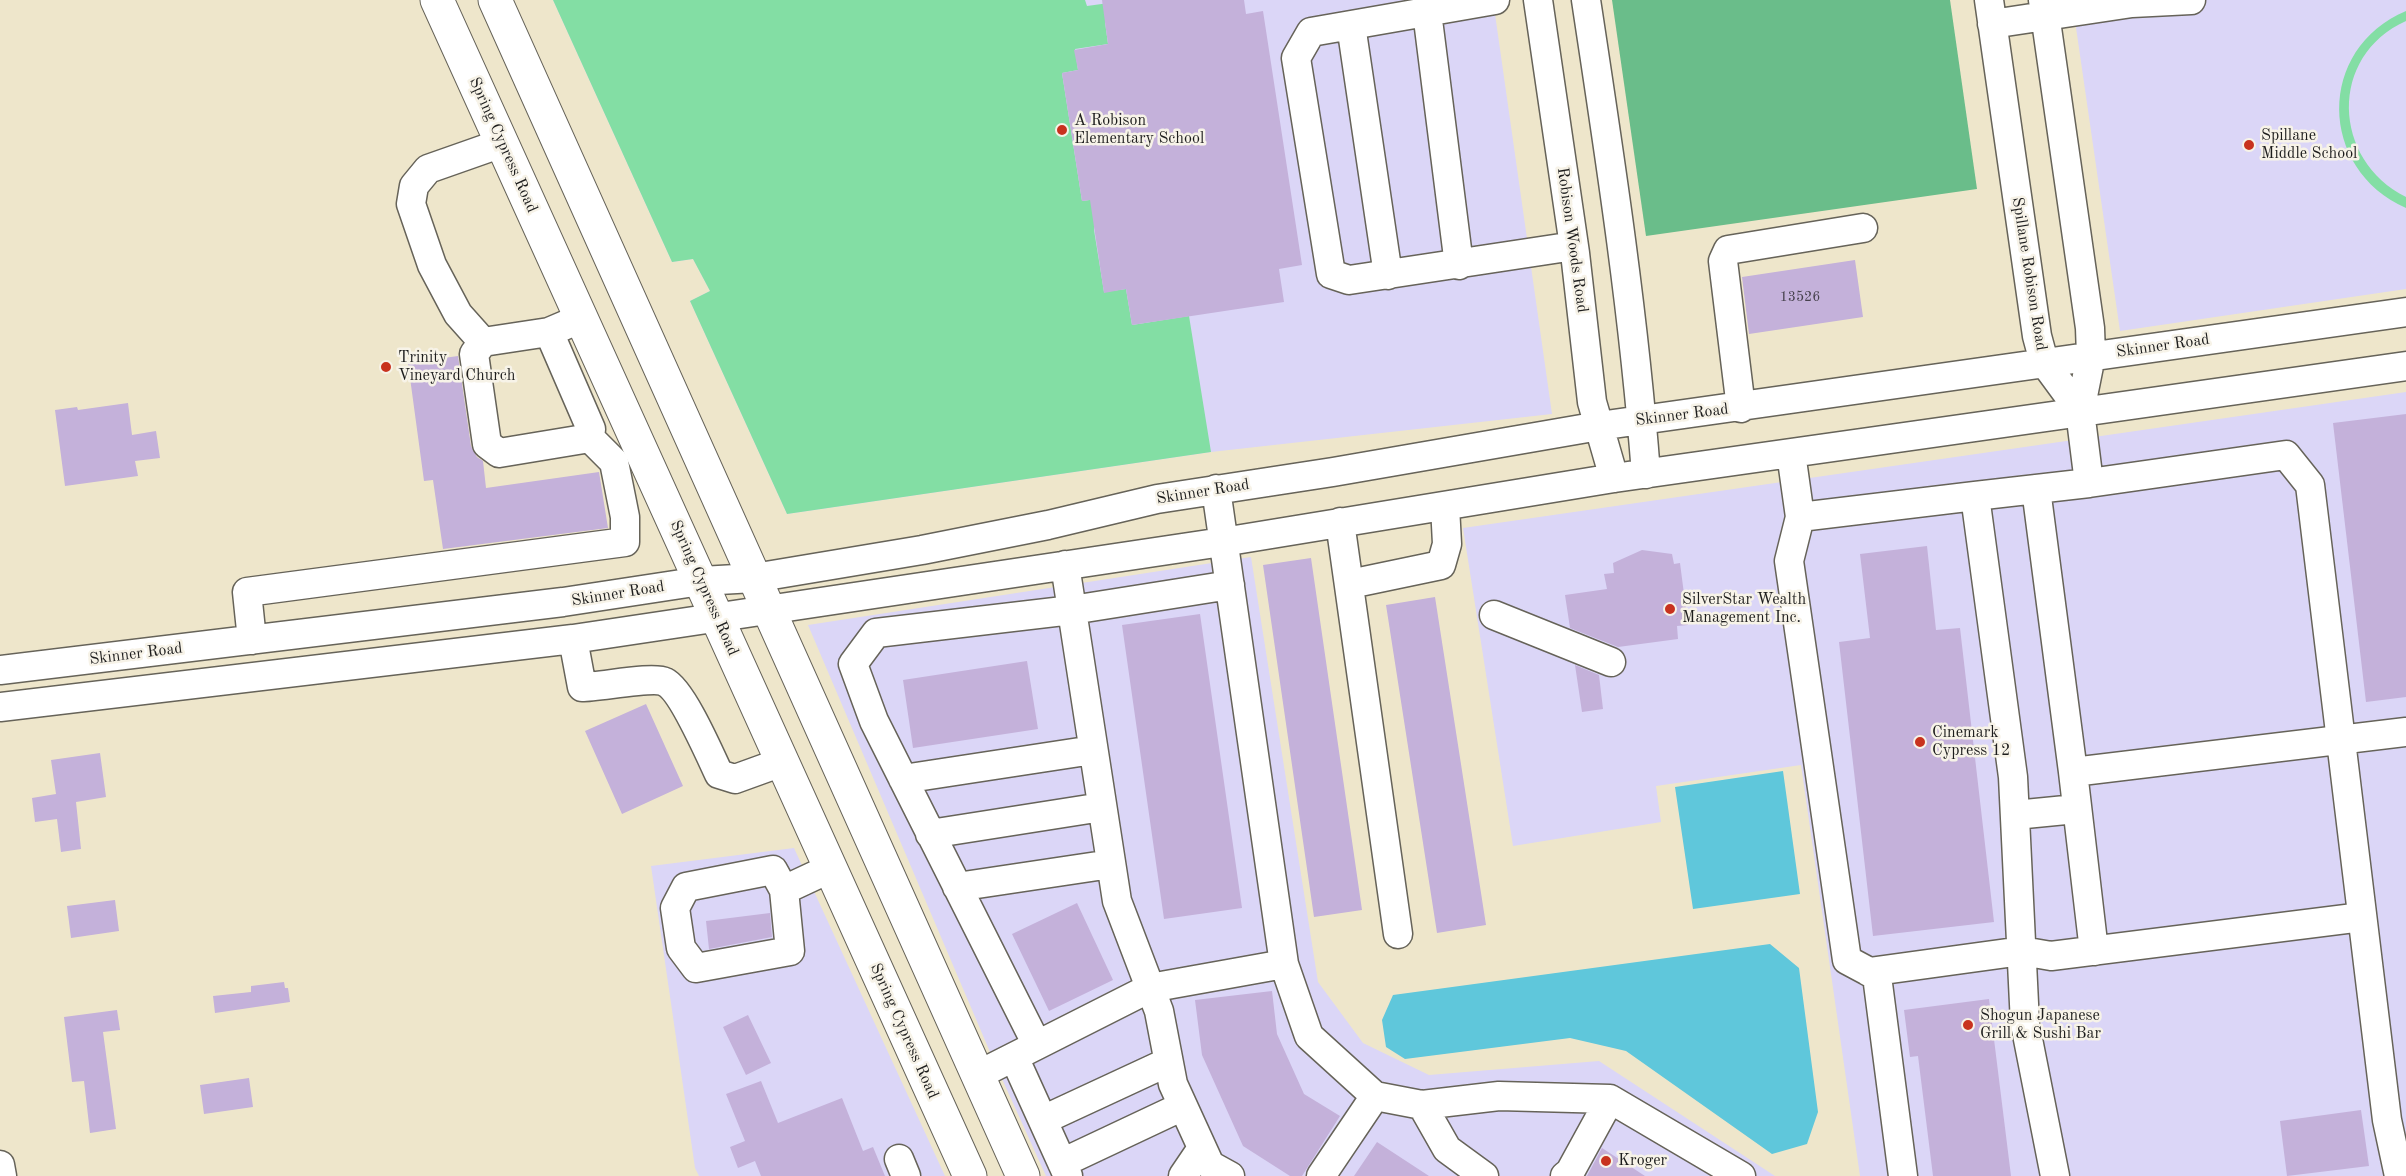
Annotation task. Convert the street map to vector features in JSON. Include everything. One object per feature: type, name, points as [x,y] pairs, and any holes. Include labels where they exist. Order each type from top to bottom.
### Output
[{"type":"main road","name":"Spring Cypress Road","points":[[437,0],[970,1176]]},
{"type":"main road","points":[[495,0],[1023,1176]]},
{"type":"main road","points":[[502,143],[549,121]]},
{"type":"main road","points":[[930,1087],[978,1075]]},
{"type":"street","points":[[1495,0],[1311,32],[1296,58],[1331,274],[1349,280],[1574,246]]},
{"type":"street","name":"Robison Woods Road","points":[[1538,0],[1574,246],[1592,402],[1614,478]]},
{"type":"street","points":[[1586,0],[1624,247],[1646,474]]},
{"type":"street","points":[[1990,12],[2191,0]]},
{"type":"street","points":[[2044,8],[2090,328],[2091,356],[2080,411],[2089,483]]},
{"type":"street","points":[[1427,12],[1460,265]]},
{"type":"street","name":"Spillane Robison Road","points":[[1990,12],[2037,336],[2044,362],[2080,411]]},
{"type":"street","points":[[1351,25],[1388,275]]},
{"type":"street","points":[[483,342],[458,314],[432,265],[411,204],[414,186],[428,169],[502,143]]},
{"type":"street","points":[[1742,408],[1723,261],[1728,250],[1863,228]]},
{"type":"street","name":"Skinner Road","points":[[0,670],[563,602],[701,581],[754,578],[1048,525],[1157,499],[1333,472],[1599,426],[1742,408],[2044,362],[2406,312]]},
{"type":"street","points":[[582,318],[549,332],[483,342],[474,354],[487,444],[499,453],[590,438]]},
{"type":"street","points":[[549,332],[591,429],[590,438]]},
{"type":"street","points":[[0,707],[573,639],[1224,541],[1614,478],[2406,366]]},
{"type":"street","points":[[251,677],[247,592],[625,542],[625,517],[614,462],[590,438]]},
{"type":"street","points":[[1791,453],[1800,517],[1789,561],[1847,960],[1877,976],[1903,1176]]},
{"type":"street","points":[[1800,517],[2089,483],[2286,455],[2310,485],[2387,1120],[2399,1176]]},
{"type":"street","points":[[1216,489],[1284,964],[1309,1036],[1375,1096],[1422,1105],[1499,1096],[1610,1099],[1741,1176]]},
{"type":"street","points":[[2036,489],[2094,951]]},
{"type":"street","points":[[1975,496],[2013,777],[2025,1024],[2055,1176]]},
{"type":"street","points":[[1350,584],[1441,565],[1447,544],[1445,506]]},
{"type":"street","points":[[1340,522],[1398,934]]},
{"type":"street","points":[[1065,565],[1117,901],[1159,1011],[1173,1084],[1210,1165],[1230,1176]]},
{"type":"street","points":[[1183,1106],[1065,1169],[1043,1120],[1025,1051],[957,887],[874,721],[853,664],[876,633],[1072,610],[1230,585]]},
{"type":"street","points":[[1494,615],[1611,662]]},
{"type":"street","points":[[573,639],[582,687],[665,681],[678,694],[719,774],[735,779],[782,762]]},
{"type":"street","points":[[2073,772],[2406,732]]},
{"type":"street","points":[[903,779],[1093,750]]},
{"type":"street","points":[[930,834],[1102,807]]},
{"type":"street","points":[[2015,815],[2076,809]]},
{"type":"street","points":[[957,887],[1111,864]]},
{"type":"street","points":[[784,890],[831,868]]},
{"type":"street","points":[[1869,972],[2022,951],[2051,956],[2362,917]]},
{"type":"street","points":[[978,1075],[1150,988],[1284,964]]},
{"type":"street","points":[[1043,1120],[1168,1062]]},
{"type":"street","points":[[1321,1176],[1375,1096]]},
{"type":"street","points":[[1565,1176],[1570,1172],[1610,1099]]},
{"type":"street","points":[[1422,1105],[1447,1149],[1484,1176]]},
{"type":"street","points":[[1183,1176],[1202,1148]]},
{"type":"street","points":[[0,1165],[2,1176]]},
{"type":"shaded area","name":"A Robison Elementary School","points":[[553,0],[1493,0],[1552,414],[1211,452],[787,514],[690,301],[710,291],[693,259],[672,262]]},
{"type":"shaded area","name":"Spillane Middle School","points":[[2072,0],[2406,0],[2406,289],[2120,331]]},
{"type":"shaded area","points":[[2406,392],[2406,1176],[1860,1176],[1801,765],[1656,786],[1661,822],[1513,846],[1463,528]]},
{"type":"shaded area","points":[[1251,557],[1318,982],[1363,1043],[1429,1075],[1599,1061],[1775,1176],[1046,1176],[993,1059],[808,625]]},
{"type":"shaded area","points":[[794,848],[945,1176],[699,1176],[695,1168],[651,866]]},
{"type":"green space","points":[[553,0],[1085,0],[1087,6],[1109,3],[1105,22],[1108,44],[1075,49],[1078,70],[1062,73],[1082,201],[1097,199],[1094,230],[1104,292],[1126,289],[1132,325],[1189,316],[1211,452],[787,514],[690,301],[710,291],[693,259],[672,262]]},
{"type":"green space","points":[[1612,0],[1950,0],[1977,189],[1646,236]]},
{"type":"green space","points":[[2406,11],[2406,21],[2381,37],[2363,58],[2352,82],[2349,108],[2353,134],[2364,159],[2382,180],[2406,197],[2406,208],[2377,190],[2356,166],[2344,139],[2339,109],[2343,80],[2356,52],[2377,29]]},
{"type":"water","points":[[1783,771],[1800,894],[1693,909],[1675,787]]},
{"type":"water","points":[[1770,944],[1799,968],[1818,1112],[1807,1144],[1772,1154],[1626,1051],[1570,1038],[1405,1059],[1386,1047],[1382,1020],[1393,995]]},
{"type":"building","points":[[1102,0],[1244,0],[1246,14],[1263,11],[1302,265],[1279,269],[1284,302],[1132,325],[1126,289],[1104,293],[1090,200],[1082,201],[1062,73],[1078,70],[1074,50],[1108,44]]},
{"type":"building","points":[[1855,260],[1863,317],[1749,334],[1742,277]]},
{"type":"building","points":[[458,356],[471,446],[477,457],[483,461],[486,488],[599,472],[608,528],[443,549],[433,480],[424,481],[408,363]]},
{"type":"building","points":[[128,403],[132,435],[156,431],[160,458],[135,461],[138,476],[65,486],[55,410],[77,407],[78,410]]},
{"type":"building","points":[[2406,414],[2406,697],[2366,702],[2333,423]]},
{"type":"building","name":"Cinemark Cypress 12","points":[[1927,546],[1936,630],[1960,628],[1994,922],[1873,936],[1839,642],[1870,638],[1860,554]]},
{"type":"building","points":[[1642,550],[1672,554],[1674,564],[1680,563],[1688,625],[1677,626],[1678,639],[1618,647],[1570,628],[1565,595],[1607,589],[1604,574],[1614,573],[1613,563]]},
{"type":"building","points":[[1311,558],[1362,910],[1314,917],[1263,565]]},
{"type":"building","points":[[1435,597],[1486,925],[1437,933],[1386,605]]},
{"type":"building","points":[[1200,614],[1242,908],[1164,919],[1122,625]]},
{"type":"building","points":[[1027,661],[1038,729],[913,748],[903,680]]},
{"type":"building","points":[[1575,665],[1599,675],[1603,709],[1582,712]]},
{"type":"building","points":[[646,704],[683,786],[622,814],[585,731]]},
{"type":"building","points":[[100,753],[106,797],[76,802],[81,849],[61,852],[57,819],[35,822],[32,798],[56,794],[51,760]]},
{"type":"building","points":[[115,900],[119,931],[71,938],[67,906]]},
{"type":"building","points":[[1077,903],[1113,980],[1049,1011],[1012,934]]},
{"type":"building","points":[[770,913],[772,937],[709,949],[706,921]]},
{"type":"building","points":[[284,982],[285,988],[288,988],[290,1002],[215,1013],[213,996],[251,992],[251,986]]},
{"type":"building","points":[[1272,991],[1277,1034],[1304,1094],[1340,1116],[1302,1176],[1290,1176],[1243,1146],[1202,1055],[1195,1000]]},
{"type":"building","points":[[1989,999],[2011,1176],[1933,1176],[1918,1056],[1910,1057],[1904,1010]]},
{"type":"building","points":[[117,1010],[120,1030],[103,1032],[116,1129],[90,1133],[84,1081],[72,1082],[64,1017]]},
{"type":"building","points":[[748,1015],[771,1063],[746,1075],[723,1027]]},
{"type":"building","points":[[249,1078],[253,1107],[204,1114],[200,1085]]},
{"type":"building","points":[[761,1081],[778,1123],[842,1098],[863,1151],[873,1147],[885,1176],[761,1176],[755,1161],[738,1168],[730,1147],[745,1141],[726,1094]]},
{"type":"building","points":[[2361,1110],[2369,1166],[2287,1176],[2280,1121]]},
{"type":"building","points":[[1377,1142],[1429,1176],[1354,1176]]},
{"type":"building","name":"Kroger","points":[[1602,1148],[1645,1176],[1587,1176]]},
{"type":"place","name":"A Robison Elementary School","points":[[1062,130]]},
{"type":"place","name":"Spillane Middle School","points":[[2249,145]]},
{"type":"place","name":"Trinity Vineyard Church","points":[[386,367]]},
{"type":"place","name":"SilverStar Wealth Management Inc.","points":[[1670,609]]},
{"type":"place","name":"Cinemark Cypress 12","points":[[1920,742]]},
{"type":"place","name":"Shogun Japanese Grill & Sushi Bar","points":[[1968,1025]]},
{"type":"place","name":"Kroger","points":[[1606,1161]]}]
